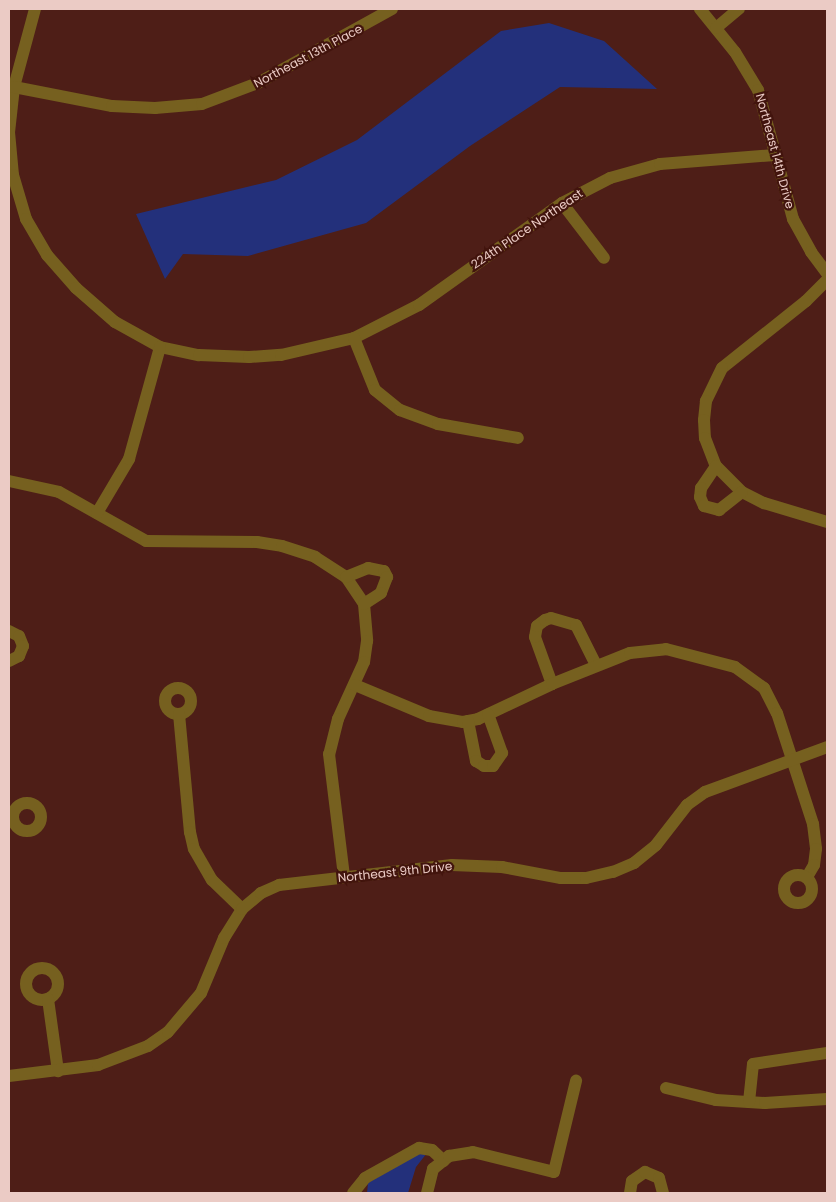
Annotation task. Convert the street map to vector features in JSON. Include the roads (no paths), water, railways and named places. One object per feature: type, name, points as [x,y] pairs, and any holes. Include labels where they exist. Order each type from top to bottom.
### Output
[{"type":"street","name":"224th Place Northeast","points":[[35,9],[14,87],[10,140],[13,175],[26,219],[47,255],[76,288],[115,322],[160,347],[199,355],[248,358],[314,349],[354,338],[418,306],[562,203],[631,170],[775,155]]},
{"type":"street","name":"Northeast 13th Place","points":[[14,87],[112,106],[156,108],[202,104],[258,83],[392,9]]},
{"type":"street","name":"Northeast 14th Drive","points":[[700,9],[716,28],[758,90],[793,219],[811,252],[827,273]]},
{"type":"street","points":[[716,28],[739,9]]},
{"type":"street","points":[[562,203],[604,258]]},
{"type":"street","points":[[827,280],[806,301],[722,368],[712,384],[704,420],[705,438],[716,466],[742,492],[764,503],[827,522]]},
{"type":"street","points":[[354,338],[375,390],[400,410],[438,424],[518,438]]},
{"type":"street","points":[[97,513],[129,459],[160,347]]},
{"type":"street","points":[[716,466],[701,488],[700,497],[704,506],[719,510],[742,492]]},
{"type":"street","points":[[9,482],[59,492],[146,541],[257,542],[282,546],[315,557],[346,577],[364,604],[367,641],[355,685],[338,719],[329,754],[344,876]]},
{"type":"street","points":[[346,577],[368,568],[384,571],[387,577],[381,593],[364,604]]},
{"type":"street","points":[[552,684],[535,636],[537,626],[545,620],[551,618],[576,625],[584,634],[596,665]]},
{"type":"street","points":[[9,631],[19,636],[23,646],[19,656],[9,661]]},
{"type":"street","points":[[355,685],[429,716],[468,721],[488,714],[596,665],[630,653],[666,650],[735,667],[764,688],[793,761],[815,841],[814,865],[807,877]]},
{"type":"street","points":[[180,714],[194,849],[212,880],[242,909]]},
{"type":"street","points":[[468,721],[476,761],[484,766],[493,766],[502,753],[488,714]]},
{"type":"street","name":"Northeast 9th Drive","points":[[9,1076],[58,1071],[122,1058],[148,1046],[168,1032],[201,993],[224,938],[242,909],[261,893],[279,885],[452,865],[502,867],[561,878],[586,878],[613,872],[634,862],[656,845],[688,805],[705,792],[827,747]]},
{"type":"street","points":[[48,999],[58,1071]]},
{"type":"street","points":[[749,1102],[753,1064],[827,1053]]},
{"type":"street","points":[[427,1193],[433,1169],[450,1156],[473,1152],[554,1172],[576,1081]]},
{"type":"street","points":[[666,1088],[716,1100],[749,1102],[827,1099]]},
{"type":"street","points":[[353,1193],[365,1178],[419,1148],[432,1150],[444,1161]]},
{"type":"street","points":[[630,1193],[632,1180],[645,1172],[659,1178],[663,1193]]}]
